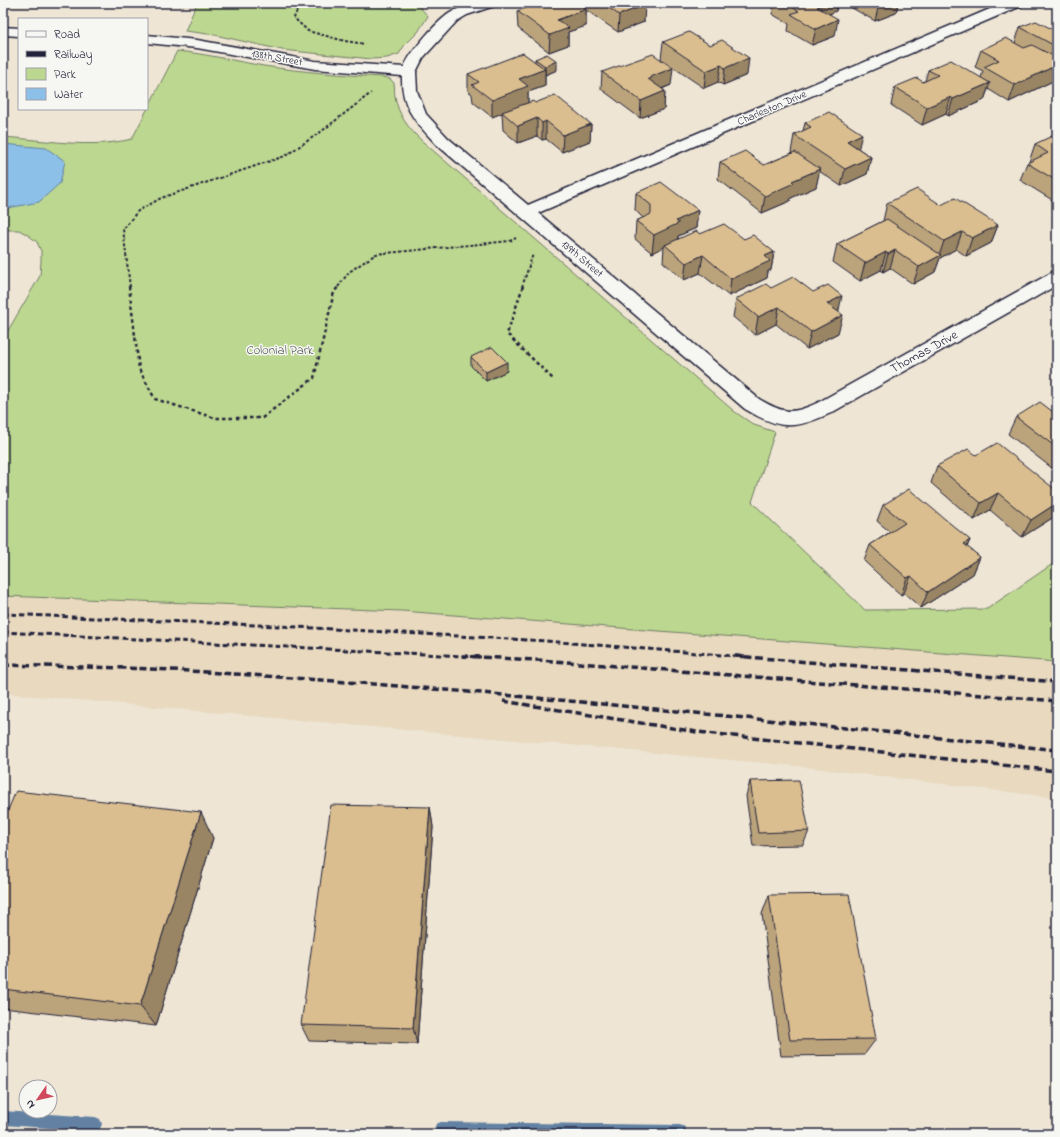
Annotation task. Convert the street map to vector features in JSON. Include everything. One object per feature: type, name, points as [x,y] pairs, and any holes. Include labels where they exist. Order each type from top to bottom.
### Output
[{"type":"street","points":[[451,3],[462,12]]},
{"type":"street","points":[[409,72],[416,56],[452,18],[462,12],[489,3]]},
{"type":"street","name":"Charleston Drive","points":[[527,212],[1016,3]]},
{"type":"street","points":[[3,31],[18,32]]},
{"type":"street","name":"138th Street","points":[[148,39],[197,44],[315,65],[409,72]]},
{"type":"street","name":"139th Street","points":[[409,72],[409,91],[419,116],[442,141],[752,404],[773,417],[789,420]]},
{"type":"street","name":"Thomas Drive","points":[[789,420],[807,416],[824,408],[1057,277]]},
{"type":"path","points":[[302,3],[300,4],[294,18],[308,31],[345,41],[367,44]]},
{"type":"path","points":[[386,70],[383,80],[371,93],[322,132],[285,156],[161,198],[138,212],[123,229],[139,369],[155,399],[215,418],[262,418],[314,378],[334,292],[349,272],[376,254],[510,241],[544,226]]},
{"type":"path","points":[[533,254],[507,334],[554,380]]},
{"type":"shaded area","points":[[3,596],[402,611],[1057,662],[1057,798],[797,766],[3,693]]},
{"type":"green space","points":[[197,3],[416,3],[428,16],[418,32],[404,46],[399,54],[387,58],[372,59],[282,50],[215,35],[185,31]]},
{"type":"green space","name":"Colonial Park","points":[[177,51],[279,68],[383,77],[390,79],[394,83],[396,103],[401,115],[412,131],[422,141],[735,412],[754,425],[775,432],[752,502],[865,610],[987,609],[1057,561],[1057,662],[402,611],[3,596],[3,339],[40,276],[41,251],[37,242],[19,230],[3,230],[3,137],[84,144],[116,142],[132,139]]},
{"type":"water","points":[[3,144],[46,148],[65,161],[60,183],[39,202],[3,209]]},
{"type":"building","points":[[541,3],[577,3],[586,9],[557,20],[569,28],[550,35],[517,11]]},
{"type":"building","points":[[602,3],[642,3],[645,5],[619,15]]},
{"type":"building","points":[[785,3],[824,3],[825,4],[817,7],[838,19],[816,29],[791,14],[799,11]]},
{"type":"building","points":[[1036,21],[1050,28],[1057,25],[1057,47],[1020,27]]},
{"type":"building","points":[[689,32],[710,45],[722,40],[749,58],[725,68],[721,65],[706,71],[663,42]]},
{"type":"building","points":[[1006,38],[1024,48],[1032,45],[1057,58],[1057,65],[1015,85],[984,67],[999,60],[981,50]]},
{"type":"building","points":[[523,53],[545,69],[519,79],[528,86],[492,100],[472,85],[479,82],[468,74]]},
{"type":"building","points":[[547,54],[557,61],[545,66],[535,59]]},
{"type":"building","points":[[653,54],[673,68],[648,79],[665,91],[641,101],[602,72]]},
{"type":"building","points":[[951,60],[990,83],[953,99],[951,97],[927,107],[895,87],[917,78],[923,82],[938,75],[928,70]]},
{"type":"building","points":[[555,95],[591,124],[563,135],[546,121],[542,123],[537,118],[518,126],[502,112],[533,101],[535,103]]},
{"type":"building","points":[[829,112],[862,134],[847,141],[871,157],[845,169],[794,135],[811,127],[805,123]]},
{"type":"building","points":[[1052,136],[1057,138],[1057,181],[1027,163],[1048,153],[1035,144]]},
{"type":"building","points":[[745,151],[764,165],[795,152],[820,169],[792,181],[794,183],[765,196],[720,162]]},
{"type":"building","points":[[661,182],[698,210],[676,221],[679,223],[654,235],[636,221],[651,214],[651,205],[636,193]]},
{"type":"building","points":[[917,189],[941,205],[955,198],[998,225],[972,238],[962,232],[944,241],[887,203]]},
{"type":"building","points":[[887,219],[941,255],[919,267],[895,250],[888,254],[886,252],[865,263],[837,244]]},
{"type":"building","points":[[724,224],[744,239],[753,235],[774,252],[765,256],[770,261],[731,279],[703,255],[686,263],[665,245],[696,231],[700,234]]},
{"type":"building","points":[[793,277],[813,292],[828,285],[842,296],[827,304],[843,315],[811,332],[779,307],[758,317],[736,299],[766,284],[771,288]]},
{"type":"building","points":[[492,347],[507,362],[486,372],[471,357]]},
{"type":"building","points":[[1040,402],[1057,415],[1057,448],[1016,417]]},
{"type":"building","points":[[997,443],[1057,491],[1057,503],[1031,520],[998,493],[981,503],[937,466],[968,449],[976,455]]},
{"type":"building","points":[[909,489],[970,540],[964,544],[980,557],[928,592],[911,576],[907,578],[870,545],[905,523],[883,505]]},
{"type":"building","points":[[799,780],[809,831],[758,833],[750,781]]},
{"type":"building","points":[[16,791],[201,812],[140,1006],[3,989],[3,822]]},
{"type":"building","points":[[331,805],[430,807],[413,1028],[301,1025]]},
{"type":"building","points":[[849,894],[876,1039],[790,1040],[769,895]]},
{"type":"waterway","points":[[3,1118],[95,1124]]},
{"type":"waterway","points":[[441,1129],[680,1132]]},
{"type":"railway","points":[[3,614],[279,626],[546,641],[747,657]]},
{"type":"railway","points":[[3,632],[465,656]]},
{"type":"railway","points":[[465,656],[481,657]]},
{"type":"railway","points":[[465,656],[554,661],[1057,701]]},
{"type":"railway","points":[[735,656],[1057,682]]},
{"type":"railway","points":[[3,665],[166,670],[298,678],[623,706],[1057,750]]},
{"type":"railway","points":[[503,701],[697,732],[1057,771]]}]
